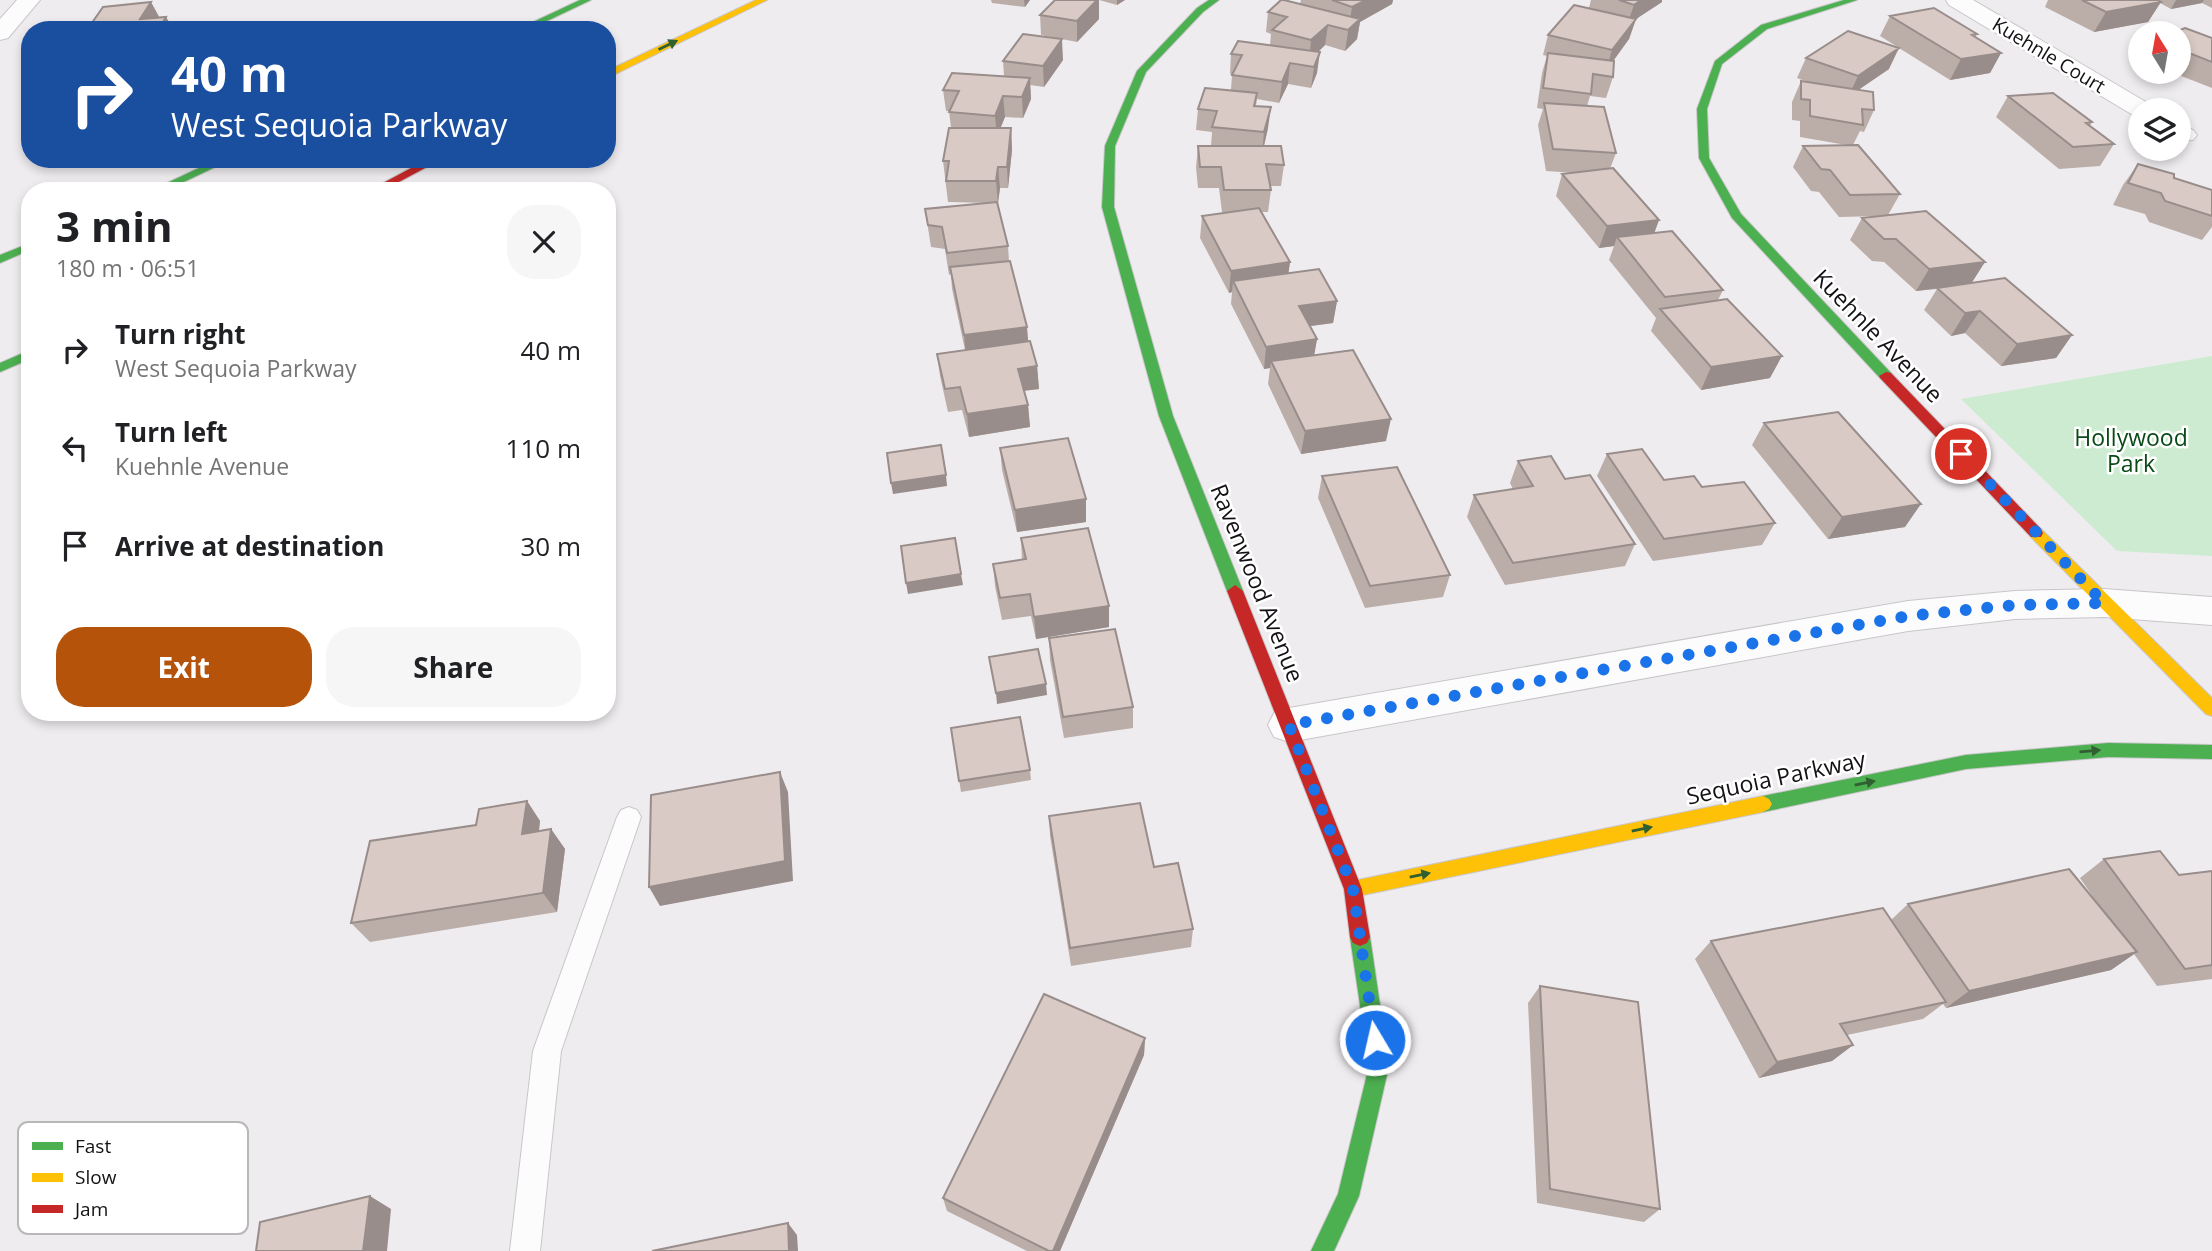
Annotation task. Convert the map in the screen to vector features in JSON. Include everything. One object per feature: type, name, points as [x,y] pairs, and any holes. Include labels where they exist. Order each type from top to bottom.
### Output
[{"type":"main road","points":[[540,21],[587,0]]},
{"type":"main road","points":[[616,71],[763,0]]},
{"type":"main road","name":"Ravenwood Avenue","points":[[1215,0],[1200,10],[1142,71],[1110,146],[1108,207],[1166,416],[1353,889],[1379,1066],[1348,1196],[1322,1251]]},
{"type":"main road","name":"Kuehnle Avenue","points":[[1853,0],[1765,27],[1718,63],[1702,109],[1704,158],[1736,216],[1754,236],[2104,603],[2212,709]]},
{"type":"main road","points":[[175,182],[207,168]]},
{"type":"main road","points":[[391,182],[419,168]]},
{"type":"main road","points":[[0,259],[21,250]]},
{"type":"main road","points":[[0,368],[21,358]]},
{"type":"main road","name":"Sequoia Parkway","points":[[1353,889],[1966,762],[2108,750],[2212,752]]},
{"type":"street","points":[[0,33],[29,0]]},
{"type":"street","name":"Kuehnle Court","points":[[1956,0],[2128,102]]},
{"type":"street","points":[[1289,725],[1908,616],[2015,605],[2104,603],[2212,611]]},
{"type":"lane","points":[[525,1251],[547,1051],[629,817]]},
{"type":"green space","name":"Hollywood Park","points":[[2212,356],[2212,556],[2117,551],[1961,399]]},
{"type":"building","points":[[1055,0],[1097,0],[1077,21],[1040,15]]},
{"type":"building","points":[[1281,0],[1360,19],[1348,30],[1328,25],[1311,40],[1272,30],[1287,17],[1268,12]]},
{"type":"building","points":[[1332,0],[1366,0],[1352,7]]},
{"type":"building","points":[[1619,0],[1641,0],[1634,5]]},
{"type":"building","points":[[2082,0],[2158,0],[2161,2],[2106,12]]},
{"type":"building","points":[[151,2],[140,19],[166,17],[164,21],[93,21],[103,7]]},
{"type":"building","points":[[1574,5],[1636,19],[1612,50],[1548,35]]},
{"type":"building","points":[[1934,8],[1977,34],[1972,35],[2001,53],[1961,59],[1890,16]]},
{"type":"building","points":[[2191,30],[2212,38],[2212,62],[2191,54]]},
{"type":"building","points":[[1848,31],[1899,48],[1858,76],[1806,58]]},
{"type":"building","points":[[1023,34],[1062,39],[1043,66],[1003,61]]},
{"type":"building","points":[[1238,41],[1320,52],[1314,67],[1290,63],[1282,82],[1232,75],[1242,55],[1231,54]]},
{"type":"building","points":[[1548,53],[1614,61],[1613,77],[1593,74],[1591,94],[1543,88]]},
{"type":"building","points":[[952,73],[1030,78],[1022,97],[1003,96],[995,116],[949,112],[959,91],[943,90]]},
{"type":"building","points":[[1801,81],[1873,92],[1874,110],[1862,109],[1863,125],[1810,116],[1810,100],[1801,99]]},
{"type":"building","points":[[1205,88],[1257,93],[1254,106],[1271,107],[1264,132],[1212,127],[1217,111],[1198,109]]},
{"type":"building","points":[[2053,93],[2092,122],[2086,123],[2114,144],[2073,147],[2008,96]]},
{"type":"building","points":[[1544,103],[1604,107],[1616,153],[1553,149]]},
{"type":"building","points":[[949,128],[1011,128],[1007,167],[998,167],[996,181],[946,181],[949,161],[943,161]]},
{"type":"building","points":[[1858,145],[1900,194],[1850,195],[1830,170],[1821,169],[1803,146]]},
{"type":"building","points":[[1198,146],[1281,146],[1284,165],[1266,164],[1271,190],[1224,190],[1221,167],[1200,167]]},
{"type":"building","points":[[2138,164],[2174,174],[2174,178],[2212,190],[2212,216],[2165,201],[2161,193],[2128,183]]},
{"type":"building","points":[[1613,168],[1659,220],[1607,226],[1562,174]]},
{"type":"building","points":[[997,202],[1008,246],[947,253],[942,227],[928,225],[925,209]]},
{"type":"building","points":[[1259,208],[1290,262],[1231,271],[1202,216]]},
{"type":"building","points":[[1926,211],[1985,262],[1929,269],[1896,239],[1884,239],[1862,218]]},
{"type":"building","points":[[1672,231],[1723,290],[1665,297],[1617,237]]},
{"type":"building","points":[[1010,261],[1027,327],[964,335],[950,267]]},
{"type":"building","points":[[1319,269],[1337,301],[1299,306],[1317,339],[1266,347],[1233,281]]},
{"type":"building","points":[[2005,278],[2072,335],[2017,344],[1980,311],[1965,313],[1937,288]]},
{"type":"building","points":[[1727,299],[1782,356],[1711,367],[1660,309]]},
{"type":"building","points":[[1030,341],[1037,366],[1018,369],[1028,405],[967,414],[960,387],[945,389],[937,354]]},
{"type":"building","points":[[1353,350],[1391,419],[1305,431],[1271,361]]},
{"type":"building","points":[[1838,412],[1921,504],[1842,517],[1764,423]]},
{"type":"building","points":[[1068,438],[1086,499],[1015,510],[1000,448]]},
{"type":"building","points":[[941,445],[946,475],[891,483],[887,453]]},
{"type":"building","points":[[1642,449],[1664,480],[1694,476],[1702,487],[1744,482],[1775,523],[1664,539],[1607,454]]},
{"type":"building","points":[[1551,456],[1565,479],[1590,475],[1635,544],[1513,563],[1474,495],[1533,486],[1518,461]]},
{"type":"building","points":[[1397,467],[1450,575],[1370,586],[1322,476]]},
{"type":"building","points":[[1088,528],[1109,606],[1034,617],[1030,594],[1000,598],[993,564],[1026,559],[1021,538]]},
{"type":"building","points":[[955,538],[961,574],[906,583],[901,546]]},
{"type":"building","points":[[1115,629],[1133,707],[1063,717],[1049,638]]},
{"type":"building","points":[[1038,649],[1046,684],[996,693],[989,657]]},
{"type":"building","points":[[1020,717],[1030,770],[959,781],[951,728]]},
{"type":"building","points":[[780,772],[785,861],[649,887],[651,795]]},
{"type":"building","points":[[527,801],[522,834],[551,829],[543,893],[351,923],[370,841],[476,825],[479,809]]},
{"type":"building","points":[[1140,803],[1154,867],[1178,863],[1193,929],[1070,948],[1049,816]]},
{"type":"building","points":[[2160,851],[2179,875],[2212,871],[2212,965],[2185,969],[2104,859]]},
{"type":"building","points":[[2069,869],[2137,952],[1969,991],[1908,904]]},
{"type":"building","points":[[1883,908],[1946,1002],[1840,1024],[1853,1045],[1777,1062],[1711,941]]},
{"type":"building","points":[[1540,986],[1638,1002],[1660,1209],[1550,1189]]},
{"type":"building","points":[[1044,994],[1145,1038],[1053,1251],[943,1198]]},
{"type":"building","points":[[370,1196],[363,1251],[256,1251],[260,1222]]},
{"type":"building","points":[[788,1223],[789,1251],[652,1251]]},
{"type":"traffic: fast","points":[[540,21],[587,0]]},
{"type":"traffic: fast","points":[[1215,0],[1200,10],[1142,71],[1110,146],[1108,207],[1166,416],[1235,591]]},
{"type":"traffic: fast","points":[[1853,0],[1764,27],[1718,63],[1702,109],[1704,158],[1736,216],[1886,376]]},
{"type":"traffic: fast","points":[[175,182],[207,168]]},
{"type":"traffic: fast","points":[[0,259],[21,250]]},
{"type":"traffic: fast","points":[[0,368],[21,358]]},
{"type":"traffic: fast","points":[[1763,804],[1966,762],[2108,750],[2212,752]]},
{"type":"traffic: fast","points":[[1322,1251],[1348,1196],[1379,1066],[1360,937]]},
{"type":"traffic: slow","points":[[616,71],[763,0]]},
{"type":"traffic: slow","points":[[2036,533],[2212,709]]},
{"type":"traffic: slow","points":[[1353,889],[1763,804]]},
{"type":"traffic: jam","points":[[391,182],[419,168]]},
{"type":"traffic: jam","points":[[1886,376],[2036,533]]},
{"type":"traffic: jam","points":[[1235,591],[1353,889],[1360,937]]},
{"type":"route","points":[[1375,1040],[1353,889],[1289,725],[1908,616],[2015,605],[2104,603],[1961,454]]}]
